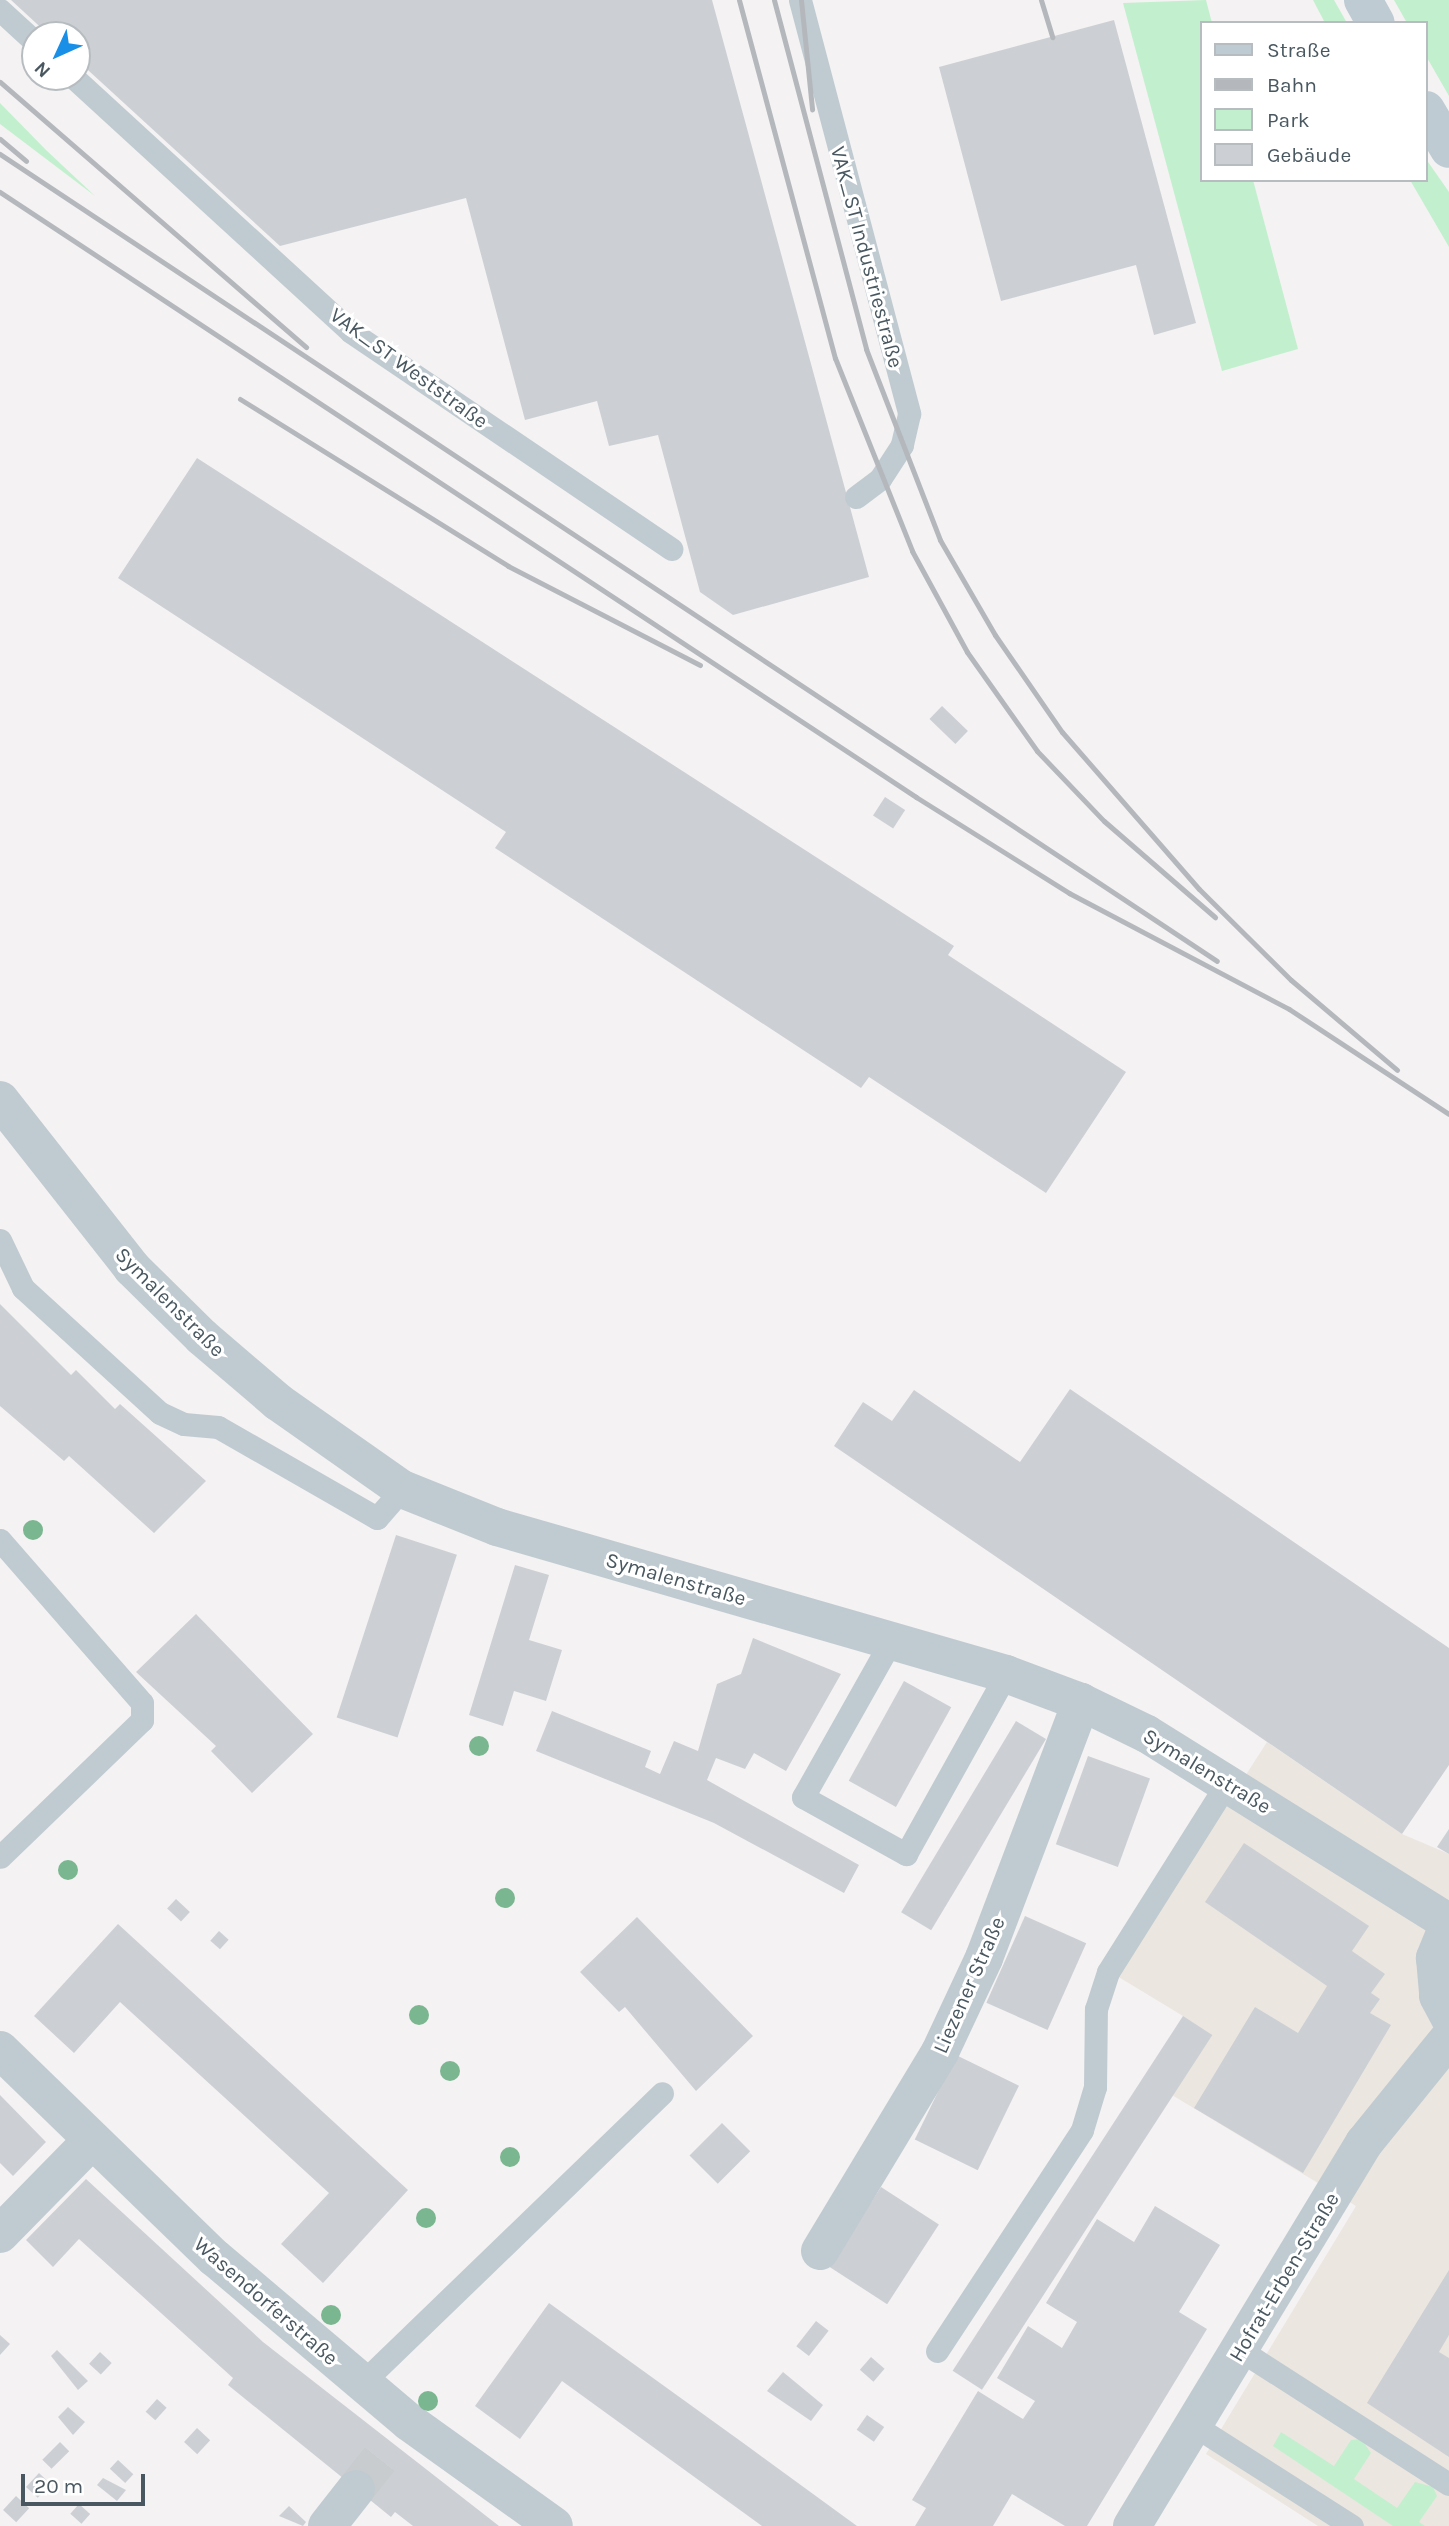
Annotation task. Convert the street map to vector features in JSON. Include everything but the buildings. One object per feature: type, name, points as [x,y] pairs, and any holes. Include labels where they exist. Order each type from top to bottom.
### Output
[{"type":"street","points":[[1363,0],[1375,21]]},
{"type":"street","points":[[1428,113],[1449,149]]},
{"type":"street","name":"Symalenstraße","points":[[0,1100],[54,1175],[185,1320],[278,1402],[402,1489],[472,1519],[1006,1674],[1081,1702],[1227,1783],[1449,1923]]},
{"type":"street","name":"Liezener Straße","points":[[820,2251],[951,2028],[1081,1702]]},
{"type":"street","points":[[1449,1923],[1435,1958],[1438,1996],[1449,2017]]},
{"type":"street","name":"Hofrat-Erben-Straße","points":[[1132,2526],[1364,2143],[1449,2038]]},
{"type":"street","name":"Wasendorferstraße","points":[[0,2050],[90,2142],[362,2383],[400,2434],[554,2526]]},
{"type":"street","points":[[0,2234],[90,2142]]},
{"type":"street","points":[[327,2526],[356,2489]]},
{"type":"lane","name":"VAK_ST Industriestraße","points":[[800,0],[909,414],[902,445],[880,479],[856,497]]},
{"type":"lane","points":[[0,10],[21,29]]},
{"type":"lane","name":"VAK_ST Weststraße","points":[[89,91],[351,332],[671,549]]},
{"type":"lane","points":[[0,1240],[23,1288],[160,1413],[184,1424],[218,1427],[377,1518],[402,1489]]},
{"type":"lane","points":[[0,1540],[142,1703],[142,1720],[0,1857]]},
{"type":"lane","points":[[891,1641],[803,1797],[906,1854],[1006,1674]]},
{"type":"lane","points":[[937,2351],[1082,2130],[1095,2087],[1096,2009],[1108,1972],[1227,1783]]},
{"type":"lane","points":[[362,2383],[662,2093]]},
{"type":"lane","points":[[1240,2350],[1449,2484]]},
{"type":"lane","points":[[1195,2426],[1352,2526]]},
{"type":"shaded area","points":[[1267,1742],[1402,1834],[1449,1854],[1449,2526],[1318,2526],[1206,2454],[1356,2206],[1172,2095],[1183,2016],[1117,1976]]},
{"type":"green space","points":[[1206,0],[1211,21],[1200,21],[1200,182],[1254,182],[1298,349],[1222,371],[1123,3]]},
{"type":"green space","points":[[1313,0],[1334,0],[1346,21],[1324,21]]},
{"type":"green space","points":[[1394,0],[1449,0],[1449,96],[1428,59],[1428,21],[1406,21]]},
{"type":"green space","points":[[0,103],[46,150],[95,196],[0,124]]},
{"type":"green space","points":[[1428,162],[1449,192],[1449,247],[1411,182],[1428,182]]},
{"type":"green space","points":[[1281,2432],[1334,2466],[1351,2440],[1361,2439],[1371,2453],[1354,2479],[1397,2508],[1415,2482],[1433,2487],[1437,2496],[1419,2522],[1425,2526],[1393,2526],[1273,2446]]},
{"type":"tunnel","points":[[356,2489],[391,2445]]},
{"type":"railway","points":[[739,0],[835,358],[912,551],[967,652],[1037,751],[1104,821],[1215,917]]},
{"type":"railway","points":[[774,0],[866,349],[940,540],[995,635],[1062,732],[1199,889],[1291,980],[1397,1070]]},
{"type":"railway","points":[[801,0],[812,109]]},
{"type":"railway","points":[[1041,0],[1052,37]]},
{"type":"railway","points":[[0,82],[306,347]]},
{"type":"railway","points":[[0,139],[26,161]]},
{"type":"railway","points":[[0,154],[1217,961]]},
{"type":"railway","points":[[0,192],[916,797],[1069,893],[1289,1009],[1449,1114]]},
{"type":"railway","points":[[240,399],[508,566],[700,665]]}]
